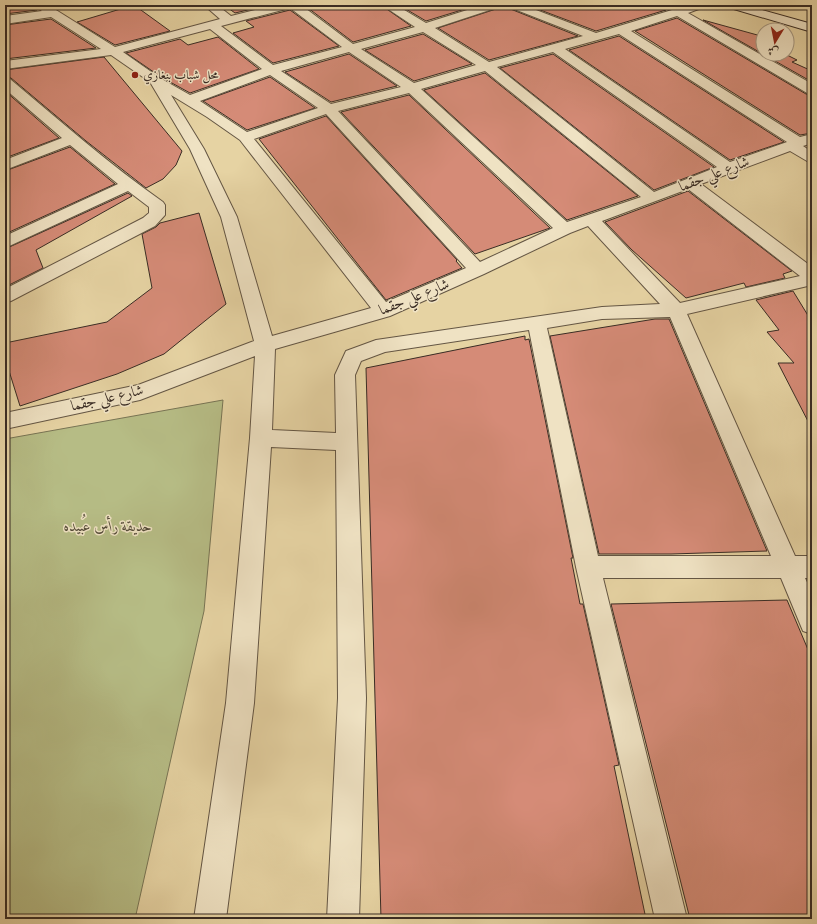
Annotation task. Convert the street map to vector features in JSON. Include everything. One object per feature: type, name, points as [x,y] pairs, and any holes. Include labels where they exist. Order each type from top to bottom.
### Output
[{"type":"street","points":[[210,5],[230,21]]},
{"type":"street","points":[[5,65],[113,51],[288,5]]},
{"type":"street","points":[[294,5],[351,48],[412,88],[564,229]]},
{"type":"street","points":[[388,5],[487,66],[652,198]]},
{"type":"street","points":[[190,100],[271,70],[424,28],[495,5]]},
{"type":"street","points":[[513,5],[596,37]]},
{"type":"street","points":[[244,137],[329,109],[412,88],[621,30],[677,11],[700,5]]},
{"type":"street","points":[[731,5],[812,28]]},
{"type":"street","points":[[5,20],[46,9],[113,51],[155,80],[212,114],[244,137],[383,311]]},
{"type":"street","points":[[677,11],[812,90]]},
{"type":"street","points":[[212,25],[271,70],[329,109],[478,270]]},
{"type":"street","points":[[621,30],[801,142],[812,158]]},
{"type":"street","points":[[555,48],[728,168]]},
{"type":"street","points":[[155,80],[197,149],[229,217],[265,345],[261,438],[240,703],[210,919]]},
{"type":"street","points":[[5,82],[72,139],[157,205],[157,215],[149,222],[5,297]]},
{"type":"street","points":[[5,165],[72,139]]},
{"type":"street","name":"شارع علي جقما","points":[[5,421],[140,392],[265,345],[383,311],[478,270],[564,229],[652,198],[728,168],[801,142]]},
{"type":"street","points":[[689,183],[812,276]]},
{"type":"street","points":[[5,243],[129,184]]},
{"type":"street","points":[[591,220],[676,310],[812,622]]},
{"type":"street","points":[[343,919],[352,698],[345,375],[353,356],[383,345],[602,313],[676,310],[812,279]]},
{"type":"street","points":[[537,323],[588,567],[671,919]]},
{"type":"street","points":[[261,438],[347,442]]},
{"type":"street","points":[[588,567],[812,567]]},
{"type":"green space","name":"حديقة رأس عُبيده","points":[[223,400],[204,611],[135,919],[5,919],[5,439]]},
{"type":"building","points":[[5,5],[29,5],[37,10],[5,14]]},
{"type":"building","points":[[134,5],[170,31],[115,45],[77,22]]},
{"type":"building","points":[[224,5],[269,5],[235,13]]},
{"type":"building","points":[[304,5],[381,5],[411,26],[353,42]]},
{"type":"building","points":[[399,5],[478,5],[426,21]]},
{"type":"building","points":[[502,5],[506,5],[508,8],[578,36],[489,60],[438,28],[499,8]]},
{"type":"building","points":[[527,5],[645,5],[666,10],[596,31]]},
{"type":"building","points":[[290,10],[339,46],[273,63],[233,33],[254,27],[246,21]]},
{"type":"building","points":[[677,18],[806,94],[812,95],[812,133],[800,135],[635,31]]},
{"type":"building","points":[[51,19],[96,48],[5,59],[5,25]]},
{"type":"building","points":[[703,20],[755,34],[755,50]]},
{"type":"building","points":[[423,34],[472,64],[414,81],[365,50]]},
{"type":"building","points":[[619,36],[784,142],[730,160],[569,50]]},
{"type":"building","points":[[218,37],[259,69],[190,93],[161,77],[126,53],[180,39],[188,45]]},
{"type":"building","points":[[349,54],[397,86],[331,102],[285,72]]},
{"type":"building","points":[[553,54],[714,167],[654,190],[500,68]]},
{"type":"building","points":[[104,57],[182,151],[176,165],[163,179],[146,188],[86,141],[11,78],[5,77],[5,70]]},
{"type":"building","points":[[777,62],[792,62],[812,71],[812,82]]},
{"type":"building","points":[[485,73],[638,196],[567,220],[424,90]]},
{"type":"building","points":[[270,77],[315,108],[247,130],[203,101]]},
{"type":"building","points":[[5,91],[59,138],[5,158]]},
{"type":"building","points":[[409,95],[550,228],[475,254],[341,112]]},
{"type":"building","points":[[326,116],[457,260],[456,261],[462,268],[386,300],[259,139]]},
{"type":"building","points":[[70,147],[115,184],[5,234],[5,171]]},
{"type":"building","points":[[688,191],[792,271],[783,274],[785,278],[746,287],[744,283],[686,298],[632,250],[605,222]]},
{"type":"building","points":[[128,193],[132,196],[36,250],[43,268],[5,287],[5,249]]},
{"type":"building","points":[[199,213],[226,304],[164,354],[117,374],[20,406],[5,358],[5,343],[107,322],[152,288],[142,234],[156,227],[160,223]]},
{"type":"building","points":[[793,291],[812,322],[812,429],[778,363],[794,363],[767,332],[779,330],[756,300]]},
{"type":"building","points":[[655,319],[669,319],[767,551],[671,554],[599,554],[550,336]]},
{"type":"building","points":[[525,336],[525,340],[529,339],[573,558],[571,558],[580,604],[583,604],[619,765],[614,766],[646,919],[381,919],[366,368]]},
{"type":"building","points":[[787,600],[812,659],[812,919],[690,919],[611,604]]},
{"type":"place","name":"محل شباب بنغازي","points":[[135,75]]}]
